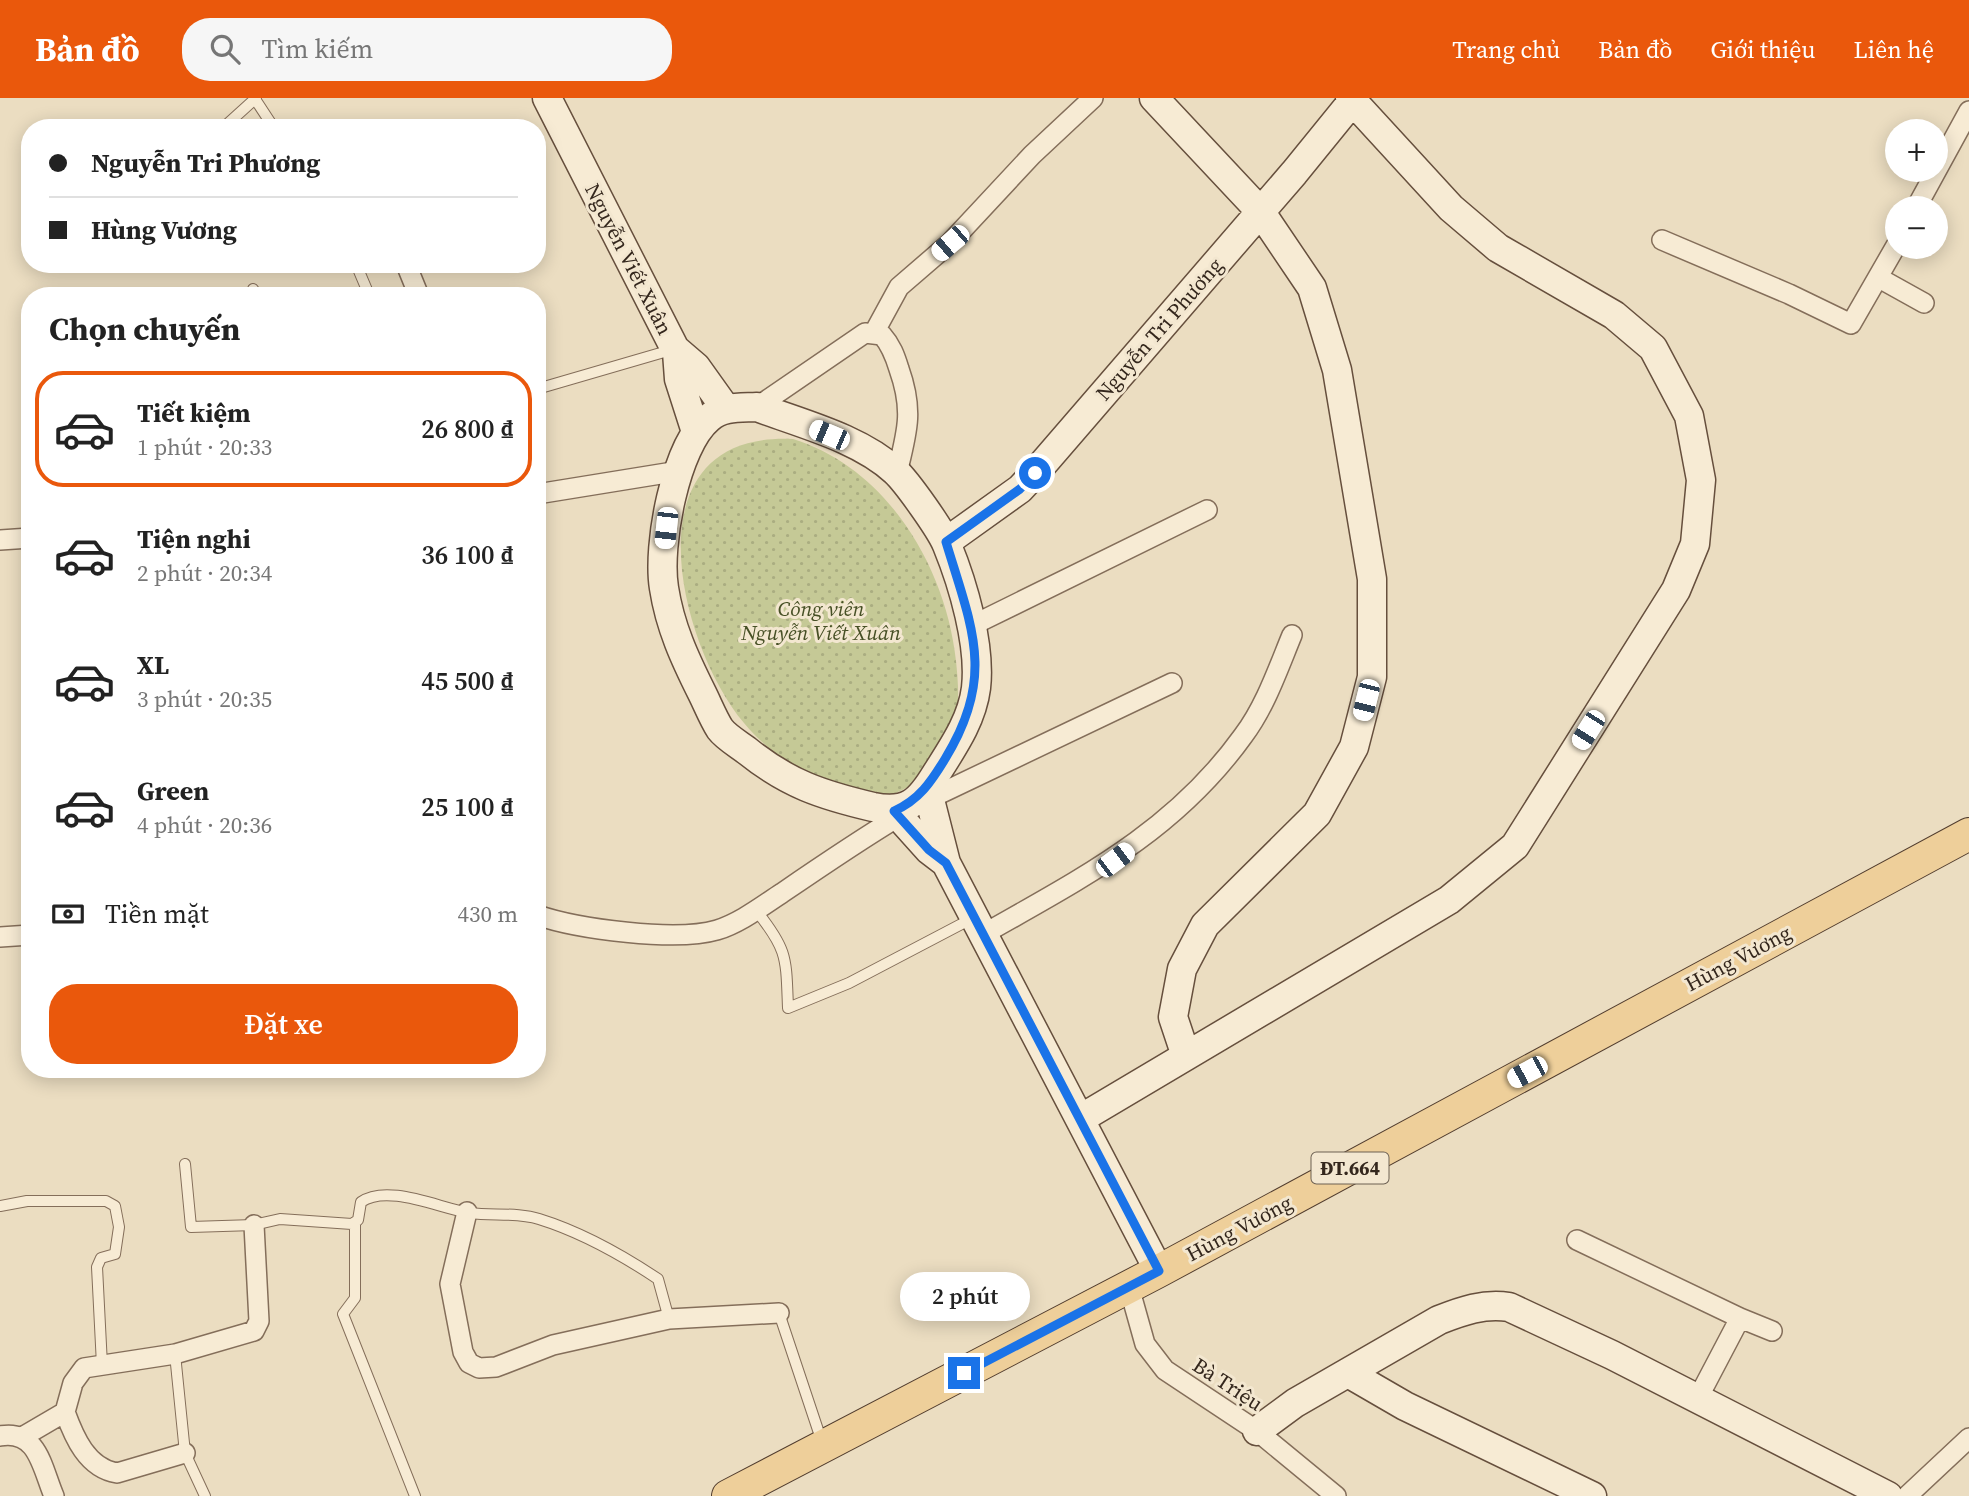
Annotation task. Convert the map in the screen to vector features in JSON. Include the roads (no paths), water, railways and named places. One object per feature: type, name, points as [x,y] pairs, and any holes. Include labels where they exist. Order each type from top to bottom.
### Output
[{"type":"main road","name":"Hùng Vương","points":[[728,1496],[1159,1271],[1969,834]]},
{"type":"street","name":"Nguyễn Viết Xuân","points":[[547,98],[676,350],[696,366],[726,409]]},
{"type":"street","points":[[757,407],[854,339],[875,331],[899,286],[950,243],[1031,155],[1093,98]]},
{"type":"street","points":[[1153,98],[1260,211],[1312,288],[1337,370],[1371,579],[1372,677],[1354,747],[1317,814],[1205,925],[1182,969],[1173,1017],[1186,1056]]},
{"type":"street","points":[[1080,1119],[1448,900],[1515,846],[1676,590],[1695,544],[1701,480],[1689,416],[1653,348],[1614,314],[1498,248],[1451,208],[1353,99]]},
{"type":"street","name":"Nguyễn Tri Phương","points":[[946,542],[1020,489],[1035,473],[1294,173],[1353,99]]},
{"type":"street","points":[[1923,196],[1969,111]]},
{"type":"street","points":[[1662,240],[1789,294],[1851,324],[1889,259]]},
{"type":"street","points":[[1879,278],[1924,303]]},
{"type":"street","points":[[875,331],[882,335],[893,351],[910,405],[898,473]]},
{"type":"street","points":[[676,350],[677,369],[696,432]]},
{"type":"street","points":[[946,863],[929,850],[896,814],[818,794],[788,780],[721,731],[678,647],[664,587],[666,528],[679,471],[696,432],[710,416],[726,409],[757,407],[850,444],[882,461],[898,473],[946,542],[971,626],[976,659],[976,689],[963,730],[929,793],[946,863],[1159,1271]]},
{"type":"street","points":[[546,493],[679,471]]},
{"type":"street","points":[[971,626],[1207,510]]},
{"type":"street","points":[[0,540],[21,539]]},
{"type":"street","points":[[978,926],[1115,860],[1154,830],[1209,780],[1255,719],[1292,635]]},
{"type":"street","points":[[546,917],[587,927],[685,933],[714,931],[755,909],[929,793],[1172,683]]},
{"type":"street","points":[[0,937],[21,936]]},
{"type":"street","points":[[467,1212],[450,1284],[463,1352],[470,1363],[479,1368],[495,1367],[553,1345],[669,1319],[779,1313]]},
{"type":"street","points":[[185,1453],[117,1473],[109,1472],[100,1467],[75,1439],[65,1412],[78,1374],[84,1368],[175,1354],[254,1331],[259,1321],[254,1225]]},
{"type":"street","points":[[1577,1240],[1772,1331]]},
{"type":"street","name":"Bà Triệu","points":[[1129,1287],[1145,1344],[1159,1364],[1257,1431],[1336,1496]]},
{"type":"street","points":[[1257,1431],[1295,1403],[1439,1320],[1463,1311],[1496,1305],[1521,1312],[1698,1398],[1888,1496]]},
{"type":"street","points":[[1698,1398],[1740,1318]]},
{"type":"street","points":[[1348,1373],[1405,1406],[1591,1496]]},
{"type":"street","points":[[0,1436],[24,1436],[65,1412]]},
{"type":"street","points":[[24,1436],[35,1451],[54,1496]]},
{"type":"street","points":[[1907,1496],[1969,1438]]},
{"type":"lane","points":[[233,119],[256,98],[269,119]]},
{"type":"lane","points":[[546,386],[676,350]]},
{"type":"lane","points":[[755,909],[774,932],[786,956],[788,1007],[978,926]]},
{"type":"lane","points":[[185,1164],[191,1227],[254,1225],[280,1219],[355,1224]]},
{"type":"lane","points":[[414,1496],[343,1314],[355,1298],[355,1224],[362,1202],[371,1197],[422,1199],[467,1212],[537,1218],[586,1237],[658,1279],[669,1319]]},
{"type":"lane","points":[[0,1206],[27,1201],[106,1201],[115,1206],[118,1227],[115,1254],[102,1258],[97,1266],[102,1365]]},
{"type":"lane","points":[[779,1313],[824,1446]]},
{"type":"lane","points":[[175,1354],[185,1453],[205,1496]]},
{"type":"park label","name":"Công viên Nguyễn Viết Xuân","points":[[821,620]]}]
